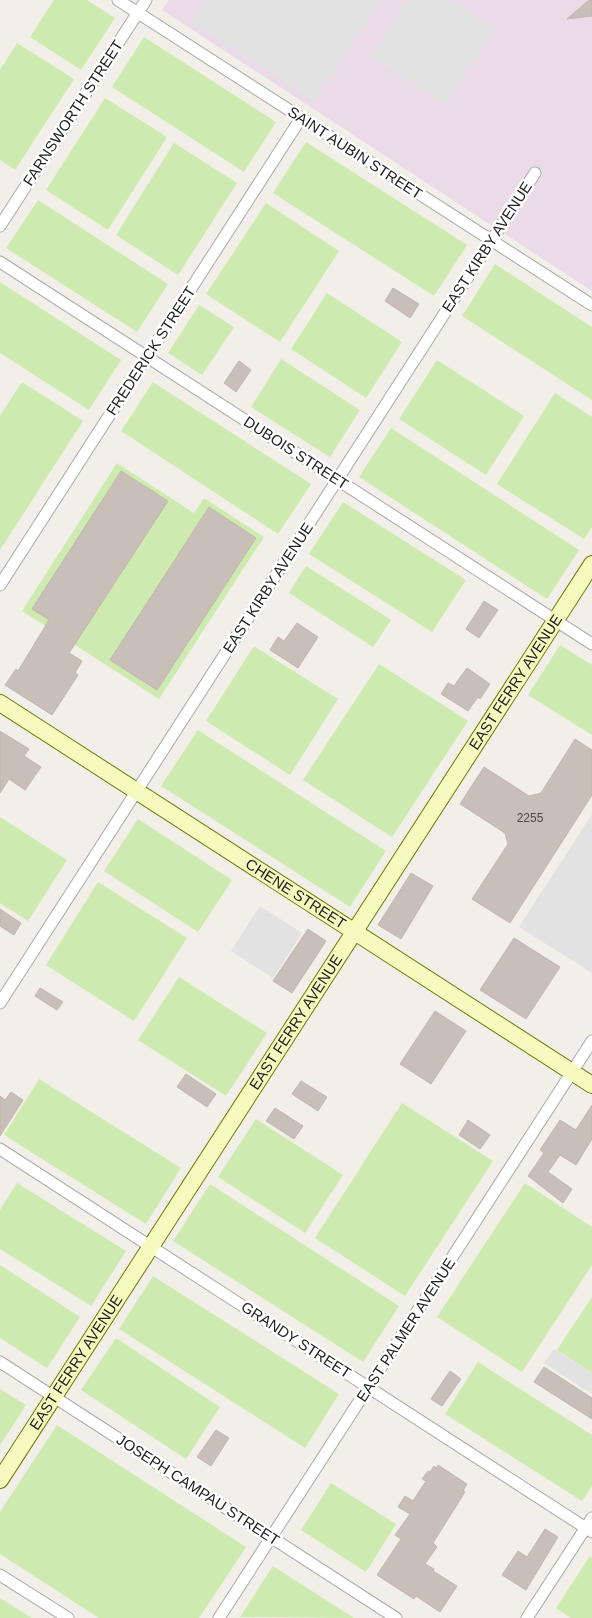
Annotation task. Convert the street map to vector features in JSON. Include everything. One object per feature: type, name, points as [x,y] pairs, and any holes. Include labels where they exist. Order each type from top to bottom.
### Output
[{"type":"street","name":"SAINT AUBIN STREET","points":[[118,0],[592,305]]},
{"type":"street","name":"FARNSWORTH STREET","points":[[0,226],[146,0]]},
{"type":"street","name":"FREDERICK STREET","points":[[0,585],[301,118]]},
{"type":"street","name":"EAST KIRBY AVENUE","points":[[0,1003],[535,172]]},
{"type":"street","name":"DUBOIS STREET","points":[[0,262],[592,644]]},
{"type":"street","name":"EAST FERRY AVENUE","points":[[0,1480],[592,564]]},
{"type":"street","name":"CHENE STREET","points":[[0,703],[592,1085]]},
{"type":"street","name":"EAST PALMER AVENUE","points":[[219,1618],[592,1041]]},
{"type":"street","name":"GRANDY STREET","points":[[0,1149],[368,1387],[590,1526]]},
{"type":"street","name":"JOSEPH CAMPAU STREET","points":[[0,1362],[396,1618]]},
{"type":"street","points":[[528,1618],[590,1526]]},
{"type":"street","points":[[0,1574],[68,1618]]},
{"type":"shaded area","points":[[169,0],[592,0],[592,291],[162,10]]},
{"type":"shaded area","points":[[205,0],[381,0],[315,101],[191,22]]},
{"type":"shaded area","points":[[407,0],[450,0],[495,29],[446,105],[371,57]]},
{"type":"shaded area","points":[[592,814],[592,973],[519,927]]},
{"type":"shaded area","points":[[260,906],[302,933],[273,978],[231,951]]},
{"type":"shaded area","points":[[554,1349],[592,1373],[592,1394],[544,1363]]},
{"type":"green space","points":[[54,0],[87,0],[115,18],[81,70],[30,37]]},
{"type":"green space","points":[[144,37],[276,122],[244,172],[112,87]]},
{"type":"green space","points":[[17,43],[74,79],[15,170],[0,160],[0,70]]},
{"type":"green space","points":[[105,98],[167,137],[108,230],[46,190]]},
{"type":"green space","points":[[306,142],[467,245],[434,296],[273,193]]},
{"type":"green space","points":[[174,143],[237,183],[178,275],[116,235]]},
{"type":"green space","points":[[38,200],[168,284],[137,332],[6,248]]},
{"type":"green space","points":[[266,203],[339,251],[280,342],[206,294]]},
{"type":"green space","points":[[495,264],[592,327],[592,400],[462,316]]},
{"type":"green space","points":[[0,282],[121,360],[89,410],[0,353]]},
{"type":"green space","points":[[327,293],[402,342],[366,398],[291,349]]},
{"type":"green space","points":[[199,305],[234,327],[202,375],[168,353]]},
{"type":"green space","points":[[281,359],[360,410],[330,457],[251,407]]},
{"type":"green space","points":[[437,360],[524,416],[486,475],[399,419]]},
{"type":"green space","points":[[22,382],[83,421],[0,550],[0,416]]},
{"type":"green space","points":[[153,382],[311,484],[278,534],[121,431]]},
{"type":"green space","points":[[555,393],[592,417],[592,527],[584,539],[497,484]]},
{"type":"green space","points":[[391,428],[579,550],[547,599],[359,477]]},
{"type":"green space","points":[[117,463],[194,513],[204,498],[264,537],[159,699],[22,611]]},
{"type":"green space","points":[[343,502],[466,580],[432,632],[309,554]]},
{"type":"green space","points":[[306,566],[391,620],[373,647],[289,593]]},
{"type":"green space","points":[[560,645],[592,665],[592,735],[528,695]]},
{"type":"green space","points":[[254,646],[338,699],[290,775],[206,721]]},
{"type":"green space","points":[[379,664],[468,721],[392,837],[303,780]]},
{"type":"green space","points":[[198,730],[386,851],[350,907],[161,786]]},
{"type":"green space","points":[[0,817],[67,860],[28,921],[0,903]]},
{"type":"green space","points":[[138,819],[232,880],[198,932],[104,871]]},
{"type":"green space","points":[[98,882],[187,938],[134,1021],[46,965]]},
{"type":"green space","points":[[179,977],[267,1033],[226,1096],[138,1040]]},
{"type":"green space","points":[[39,1079],[181,1168],[146,1224],[4,1135]]},
{"type":"green space","points":[[402,1103],[493,1161],[405,1296],[315,1238]]},
{"type":"green space","points":[[256,1119],[343,1175],[305,1233],[218,1177]]},
{"type":"green space","points":[[17,1183],[126,1251],[91,1306],[0,1249],[0,1210]]},
{"type":"green space","points":[[525,1183],[592,1227],[592,1265],[522,1372],[437,1317]]},
{"type":"green space","points":[[210,1184],[399,1306],[363,1362],[173,1241]]},
{"type":"green space","points":[[0,1265],[80,1317],[47,1368],[0,1338]]},
{"type":"green space","points":[[153,1276],[339,1394],[305,1448],[119,1329]]},
{"type":"green space","points":[[592,1297],[592,1373],[557,1350]]},
{"type":"green space","points":[[116,1338],[220,1407],[186,1459],[81,1390]]},
{"type":"green space","points":[[478,1362],[592,1435],[592,1486],[582,1501],[445,1414]]},
{"type":"green space","points":[[0,1389],[26,1405],[0,1445]]},
{"type":"green space","points":[[57,1425],[246,1547],[199,1618],[99,1618],[0,1554],[0,1512]]},
{"type":"green space","points":[[331,1483],[396,1524],[366,1572],[301,1530]]},
{"type":"green space","points":[[590,1556],[592,1558],[592,1618],[571,1618],[556,1608]]},
{"type":"green space","points":[[273,1566],[354,1618],[240,1617]]},
{"type":"green space","points":[[0,1598],[32,1618],[0,1618]]},
{"type":"building","points":[[589,0],[592,0],[592,16],[567,19]]},
{"type":"building","points":[[393,288],[419,304],[410,318],[385,301]]},
{"type":"building","points":[[239,361],[251,370],[236,392],[224,383]]},
{"type":"building","points":[[121,471],[168,501],[69,653],[82,661],[75,673],[78,675],[52,715],[5,685],[16,669],[18,671],[49,620],[32,609]]},
{"type":"building","points":[[209,507],[256,538],[157,690],[110,660]]},
{"type":"building","points":[[484,601],[498,610],[479,638],[466,629]]},
{"type":"building","points":[[297,623],[318,637],[298,668],[270,650],[278,637],[284,641]]},
{"type":"building","points":[[467,668],[490,684],[480,699],[478,697],[468,711],[441,694],[448,683],[454,686]]},
{"type":"building","points":[[0,731],[29,749],[24,756],[41,767],[25,790],[9,779],[0,793]]},
{"type":"building","points":[[575,739],[592,750],[592,795],[510,923],[472,899],[508,844],[505,833],[460,804],[484,767],[529,796],[541,793]]},
{"type":"building","points":[[411,873],[433,886],[401,939],[378,925]]},
{"type":"building","points":[[0,909],[21,923],[14,935],[0,926]]},
{"type":"building","points":[[308,929],[326,941],[292,993],[273,981]]},
{"type":"building","points":[[514,938],[560,967],[526,1019],[480,990]]},
{"type":"building","points":[[40,988],[63,1002],[57,1010],[35,996]]},
{"type":"building","points":[[435,1011],[466,1031],[431,1084],[400,1064]]},
{"type":"building","points":[[186,1074],[216,1094],[207,1107],[177,1087]]},
{"type":"building","points":[[301,1081],[327,1097],[318,1111],[292,1094]]},
{"type":"building","points":[[11,1092],[23,1100],[0,1136],[0,1096],[5,1100]]},
{"type":"building","points":[[592,1105],[592,1139],[576,1165],[560,1155],[548,1172],[572,1189],[563,1203],[528,1176],[544,1153],[540,1150],[560,1120],[576,1130]]},
{"type":"building","points":[[275,1108],[303,1126],[294,1139],[266,1121]]},
{"type":"building","points":[[468,1120],[490,1135],[480,1149],[459,1135]]},
{"type":"building","points":[[544,1367],[592,1398],[592,1419],[534,1382]]},
{"type":"building","points":[[450,1371],[461,1379],[442,1406],[431,1399]]},
{"type":"building","points":[[216,1430],[229,1438],[211,1466],[197,1457]]},
{"type":"building","points":[[438,1465],[467,1484],[463,1491],[465,1492],[433,1543],[437,1547],[425,1564],[457,1586],[440,1612],[416,1596],[414,1599],[377,1575],[401,1539],[395,1535],[410,1514],[398,1507],[405,1496],[413,1501],[426,1481],[422,1479],[428,1471],[430,1472],[434,1466],[436,1468]]},
{"type":"building","points":[[545,1529],[558,1537],[526,1590],[502,1575],[518,1551],[527,1557]]}]
